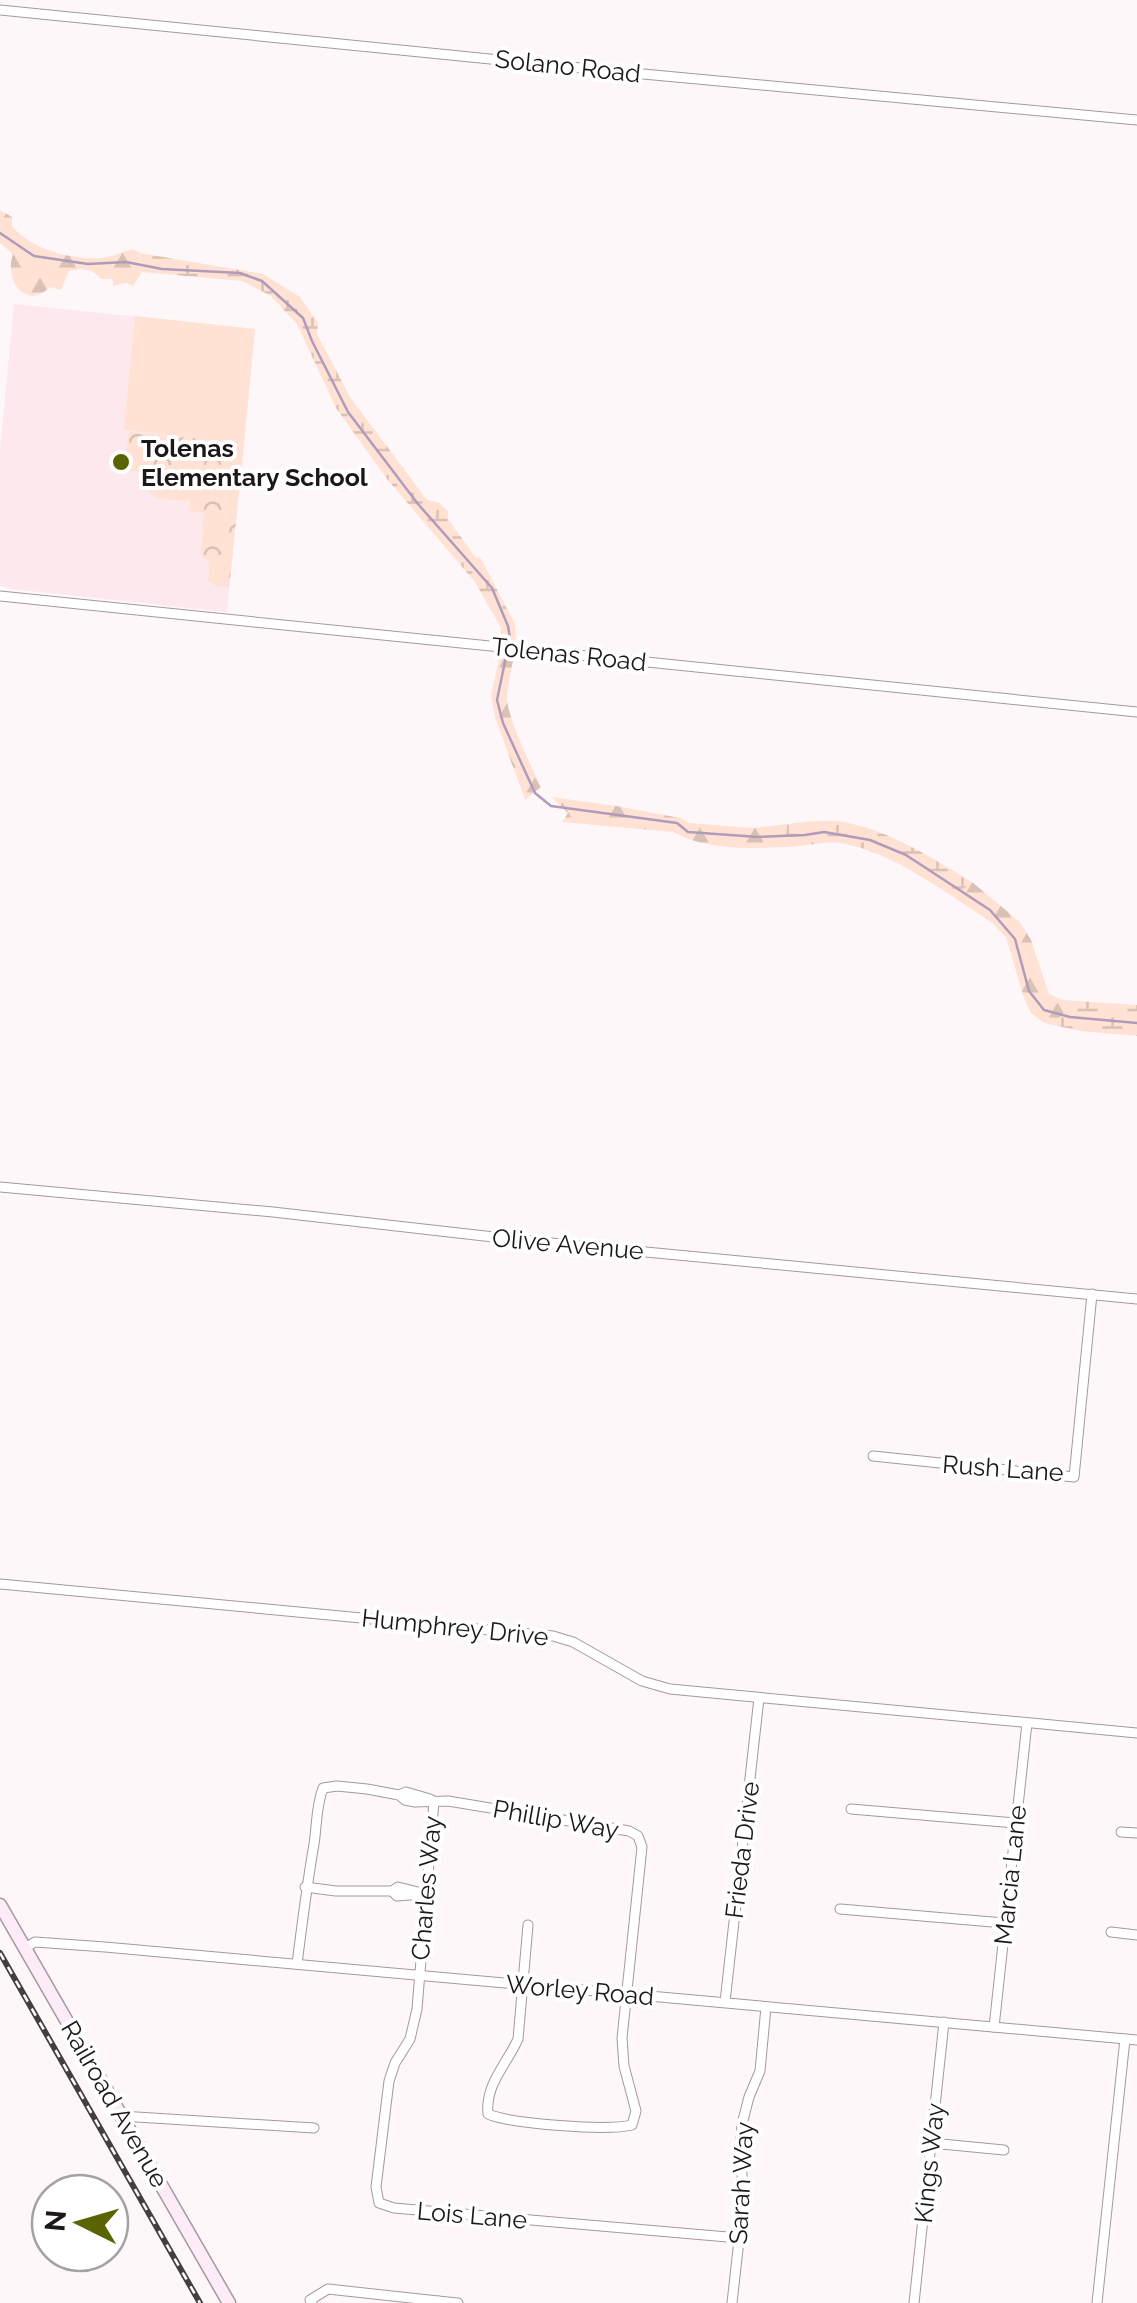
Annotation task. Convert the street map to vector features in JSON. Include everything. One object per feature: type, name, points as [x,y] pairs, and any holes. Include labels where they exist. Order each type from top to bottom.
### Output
[{"type":"main road","name":"Railroad Avenue","points":[[0,1905],[230,2303]]},
{"type":"street","name":"Solano Road","points":[[0,10],[1137,120]]},
{"type":"street","name":"Tolenas Road","points":[[0,596],[1137,712]]},
{"type":"street","name":"Olive Avenue","points":[[0,1188],[1137,1299]]},
{"type":"street","name":"Rush Lane","points":[[873,1456],[1074,1477],[1092,1294]]},
{"type":"street","name":"Humphrey Drive","points":[[0,1584],[554,1636],[573,1642],[642,1681],[670,1690],[1137,1733]]},
{"type":"street","name":"Frieda Drive","points":[[724,2002],[759,1698]]},
{"type":"street","name":"Marcia Lane","points":[[994,2026],[1027,1723]]},
{"type":"street","name":"Phillip Way","points":[[297,1964],[318,1800],[324,1788],[337,1786],[400,1795],[405,1800],[448,1801],[611,1828],[638,1836],[642,1847],[626,1994]]},
{"type":"street","name":"Charles Way","points":[[418,1976],[434,1801]]},
{"type":"street","points":[[851,1809],[1016,1823]]},
{"type":"street","points":[[1122,1832],[1137,1834]]},
{"type":"street","points":[[305,1887],[392,1891],[407,1897],[426,1894]]},
{"type":"street","points":[[840,1909],[1004,1924]]},
{"type":"street","points":[[528,1926],[518,2039],[486,2102],[488,2114],[500,2119],[618,2128],[632,2124],[636,2111],[624,2066],[622,2038],[626,1994]]},
{"type":"street","points":[[1111,1932],[1137,1935]]},
{"type":"street","name":"Worley Road","points":[[25,1948],[34,1942],[1137,2040]]},
{"type":"street","name":"Lois Lane","points":[[418,1976],[417,2009],[410,2040],[389,2080],[376,2187],[379,2203],[394,2208],[739,2238]]},
{"type":"street","name":"Sarah Way","points":[[732,2303],[744,2194],[742,2124],[748,2097],[760,2071],[766,2007]]},
{"type":"street","name":"Kings Way","points":[[914,2303],[944,2022]]},
{"type":"street","points":[[1097,2303],[1125,2039]]},
{"type":"street","points":[[121,2116],[314,2128]]},
{"type":"street","points":[[931,2143],[1004,2150]]},
{"type":"street","points":[[312,2303],[310,2300],[328,2289],[458,2303]]},
{"type":"shaded area","name":"Tolenas Elementary School","points":[[14,304],[255,329],[227,612],[0,585],[0,450]]},
{"type":"green space","points":[[0,210],[12,217],[12,226],[20,234],[41,247],[89,258],[133,249],[140,253],[142,272],[133,286],[113,286],[113,279],[74,270],[69,271],[61,290],[50,287],[41,294],[25,294],[11,274],[13,254],[0,243]]},
{"type":"green space","points":[[140,253],[263,274],[300,297],[318,323],[317,334],[350,397],[427,500],[438,502],[448,511],[448,519],[476,558],[480,557],[515,624],[501,628],[475,582],[387,479],[336,408],[297,324],[271,296],[242,281],[142,272]]},
{"type":"green space","points":[[135,316],[255,329],[241,475],[220,473],[223,441],[124,430]]},
{"type":"green space","points":[[129,432],[224,441],[220,473],[241,475],[229,587],[208,581],[210,563],[201,555],[204,513],[190,511],[190,501],[155,498],[142,482],[140,472],[124,470]]},
{"type":"green space","points":[[515,624],[508,705],[541,787],[525,800],[491,695],[501,628]]},
{"type":"green space","points":[[552,797],[680,818],[689,823],[753,828],[787,824],[785,847],[727,847],[673,832],[562,822],[568,813]]},
{"type":"green space","points":[[844,822],[878,832],[911,846],[972,882],[953,897],[899,864],[855,846],[835,843],[785,847],[787,824]]},
{"type":"green space","points":[[972,882],[1020,922],[1031,940],[1049,994],[1063,1000],[1066,1010],[1056,1022],[1044,1023],[1031,1013],[1006,937],[953,897]]},
{"type":"green space","points":[[1063,1000],[1137,1005],[1137,1036],[1044,1023],[1056,1022],[1066,1010]]},
{"type":"waterway","points":[[0,233],[34,256],[88,264],[126,262],[162,269],[240,273],[262,281],[303,318],[348,412],[418,504],[492,588],[508,626],[509,644]]},
{"type":"waterway","points":[[507,652],[497,700],[503,723],[535,793],[551,806],[677,823],[688,832],[758,837],[824,832],[870,840],[906,855],[990,910],[1015,939],[1029,991],[1044,1010],[1070,1017],[1137,1023]]},
{"type":"railway","points":[[0,1953],[200,2303]]},
{"type":"place","name":"Tolenas Elementary School","points":[[121,462]]}]
